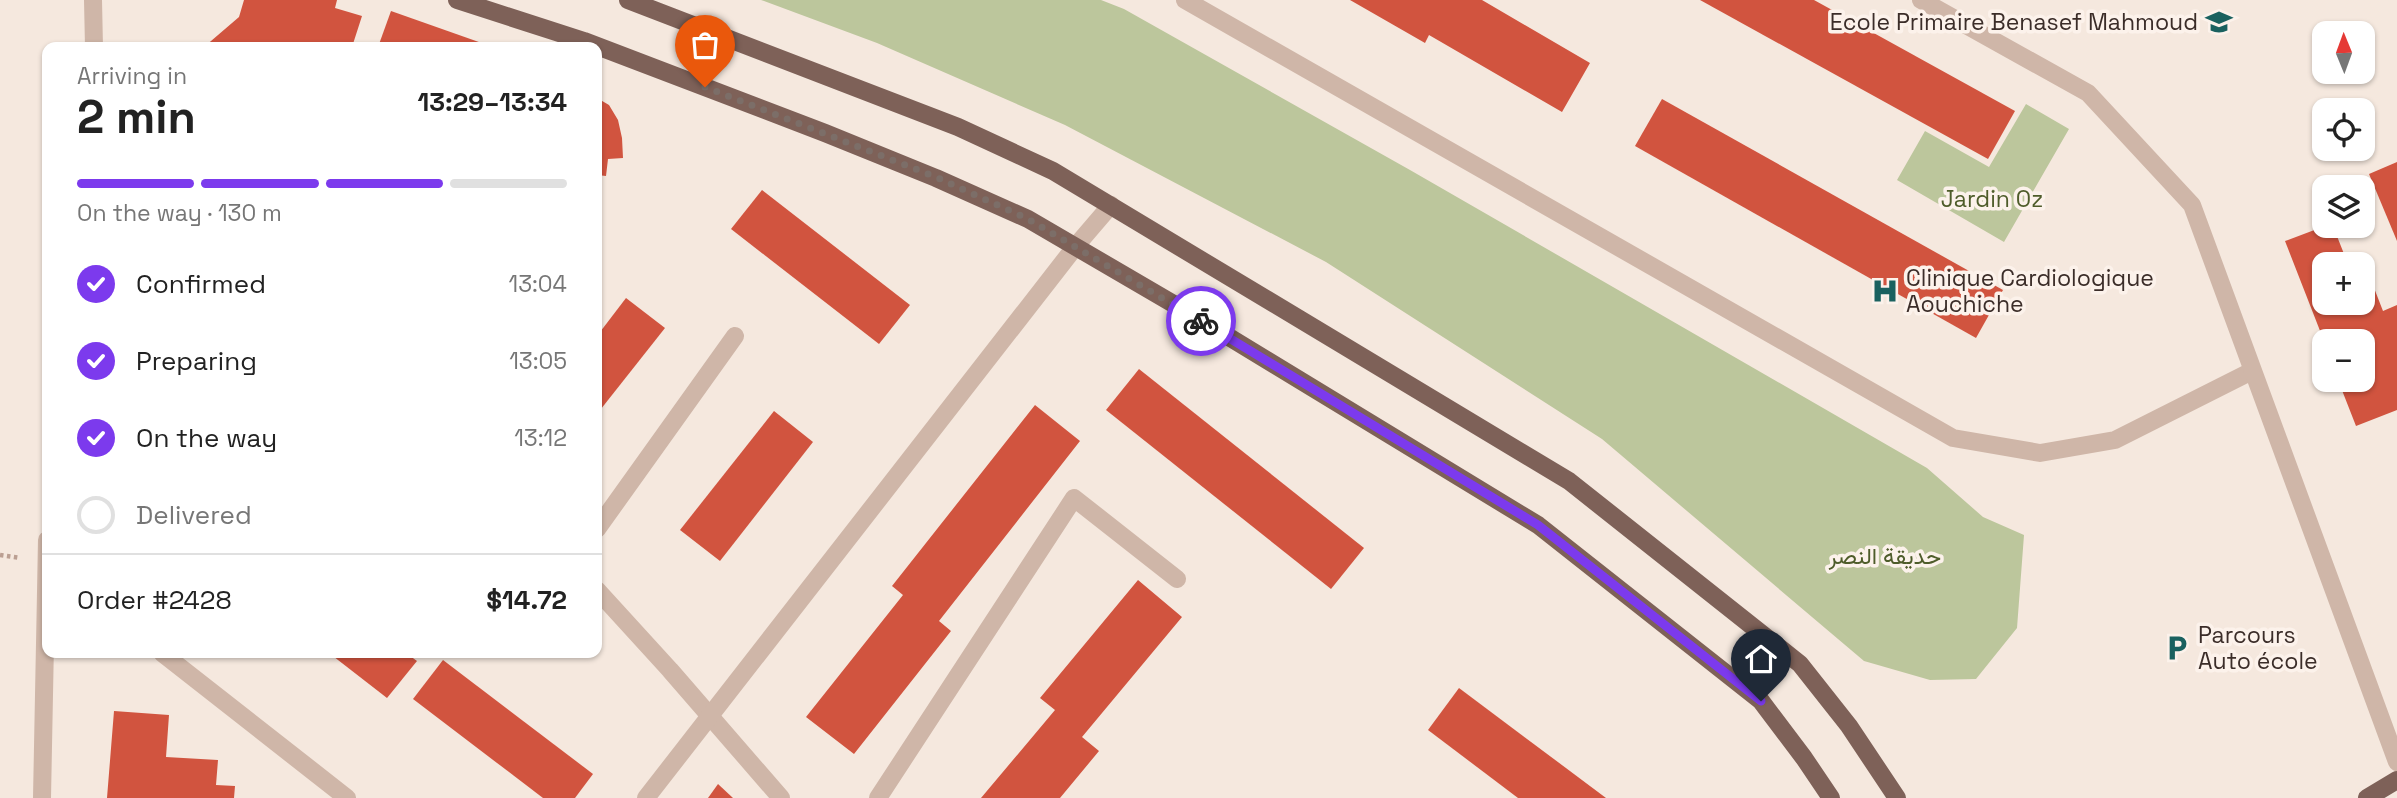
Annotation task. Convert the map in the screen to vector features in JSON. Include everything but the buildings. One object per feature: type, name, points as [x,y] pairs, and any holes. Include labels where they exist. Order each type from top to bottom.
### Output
[{"type":"main road","points":[[457,0],[587,42]]},
{"type":"main road","points":[[628,0],[958,127],[1053,171],[1569,481],[1800,664],[1849,726],[1897,798]]},
{"type":"main road","points":[[602,48],[825,132],[936,177],[1028,219],[1538,525],[1761,701],[1831,798]]},
{"type":"main road","points":[[2367,798],[2397,780]]},
{"type":"street","points":[[93,0],[97,42]]},
{"type":"street","points":[[1185,0],[1952,438],[2040,453],[2115,440],[2252,371]]},
{"type":"street","points":[[1922,0],[2088,93],[2192,205],[2397,762]]},
{"type":"street","points":[[646,798],[1075,247],[1111,205]]},
{"type":"street","points":[[602,522],[735,336]]},
{"type":"street","points":[[878,798],[1074,498],[1177,579]]},
{"type":"street","points":[[602,596],[781,798]]},
{"type":"street","points":[[42,798],[44,658]]},
{"type":"street","points":[[168,658],[347,798]]},
{"type":"green space","name":"حديقة النصر","points":[[761,0],[1101,0],[1124,9],[1410,170],[1927,468],[1983,517],[2024,535],[2017,628],[1976,679],[1930,680],[1864,661],[1602,439],[1326,262],[1065,125],[877,43]]},
{"type":"green space","name":"Jardin Oz","points":[[2026,104],[2069,129],[2004,242],[1897,180],[1925,131],[1989,167]]},
{"type":"way so far","points":[[705,87],[936,177],[1028,219],[1201,321]]},
{"type":"place","name":"Ecole Primaire Benasef Mahmoud","points":[[2219,22]]},
{"type":"place","name":"Clinique Cardiologique Aouchiche","points":[[1885,291]]},
{"type":"place","name":"Parcours Auto école","points":[[2177,648]]},
{"type":"route","points":[[1201,321],[1538,525],[1761,701]]}]
